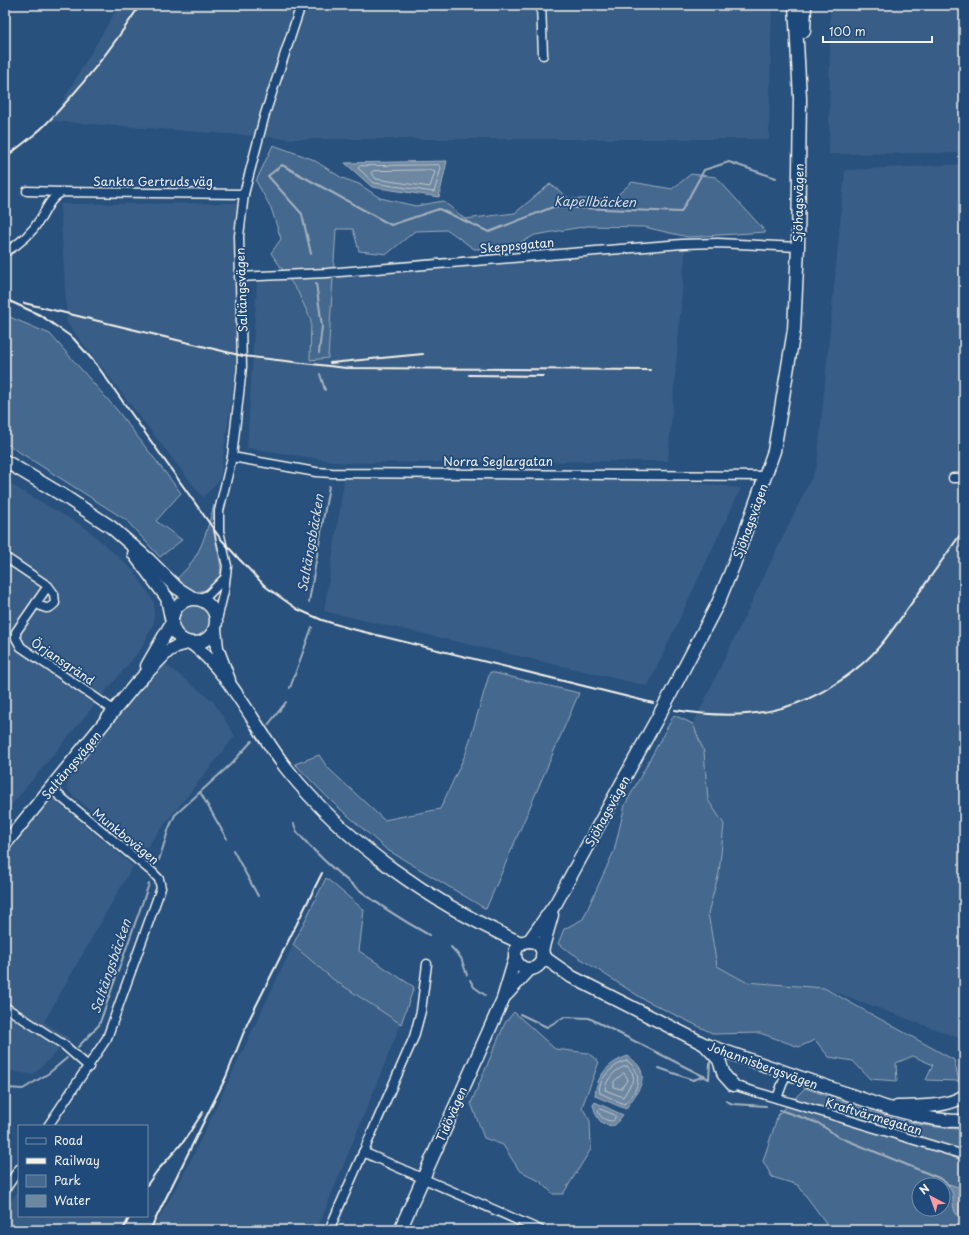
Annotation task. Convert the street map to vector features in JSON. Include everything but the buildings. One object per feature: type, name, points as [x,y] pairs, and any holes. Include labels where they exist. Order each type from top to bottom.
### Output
[{"type":"main road","name":"Sjöhagsvägen","points":[[520,949],[556,903],[670,695],[718,603],[766,476],[776,438],[794,330],[798,247],[800,98],[795,5]]},
{"type":"main road","name":"Sjöhagsvägen","points":[[800,98],[803,88],[805,5]]},
{"type":"main road","points":[[5,460],[111,527],[149,560],[177,588],[206,602],[212,607],[215,614],[218,648],[234,691]]},
{"type":"main road","points":[[111,527],[143,565],[167,598],[171,622],[178,637],[206,655],[234,691],[276,754],[327,814],[378,858],[411,882],[520,949],[538,945],[538,960],[519,965],[520,949]]},
{"type":"main road","points":[[171,622],[172,613],[177,605],[195,598]]},
{"type":"main road","name":"Saltängsvägen","points":[[135,685],[171,622]]},
{"type":"main road","points":[[189,643],[204,641],[211,636],[215,626]]},
{"type":"main road","name":"Saltängsvägen","points":[[5,844],[135,685],[168,651],[177,646],[189,643]]},
{"type":"main road","name":"Sjöhagsvägen","points":[[538,960],[556,903]]},
{"type":"main road","name":"Tidövägen","points":[[400,1230],[503,999],[520,949]]},
{"type":"main road","name":"Tidövägen","points":[[503,999],[538,960]]},
{"type":"main road","name":"Johannisbergsvägen","points":[[538,960],[704,1044],[786,1074],[885,1107],[955,1122],[964,1121]]},
{"type":"main road","points":[[704,1044],[719,1060],[724,1075],[733,1085]]},
{"type":"main road","points":[[885,1107],[935,1105],[959,1100],[964,1096]]},
{"type":"street","name":"Saltängsvägen","points":[[215,626],[224,591],[224,580],[227,566],[219,531],[219,511],[232,457],[242,367],[239,236],[244,194],[265,114],[301,5]]},
{"type":"street","points":[[540,5],[543,55]]},
{"type":"street","name":"Sankta Gertruds väg","points":[[27,191],[244,194]]},
{"type":"street","points":[[5,252],[23,240],[41,219],[50,202],[55,196],[62,192]]},
{"type":"street","name":"Skeppsgatan","points":[[239,277],[328,274],[682,244],[718,243],[798,247]]},
{"type":"street","name":"Norra Seglargatan","points":[[232,457],[316,472],[332,473],[766,476]]},
{"type":"street","points":[[953,478],[964,478]]},
{"type":"street","points":[[5,556],[48,586],[54,594],[55,602],[48,608],[44,608],[36,603]]},
{"type":"street","points":[[195,598],[208,595],[224,580]]},
{"type":"street","name":"Örjansgränd","points":[[48,586],[16,632],[16,638],[20,647],[115,711]]},
{"type":"street","name":"Munkbovägen","points":[[49,1125],[107,1038],[161,888],[159,879],[152,871],[51,789]]},
{"type":"street","points":[[329,1230],[417,1028],[427,964]]},
{"type":"street","points":[[5,1007],[64,1044],[89,1067]]},
{"type":"street","points":[[777,1098],[786,1074]]},
{"type":"street","name":"Kraftvärmegatan","points":[[733,1085],[964,1155]]},
{"type":"street","points":[[363,1152],[540,1230]]},
{"type":"street","points":[[5,1190],[18,1170]]},
{"type":"shaded area","points":[[119,5],[772,5],[769,139],[293,139],[51,121]]},
{"type":"shaded area","points":[[830,5],[964,5],[964,153],[829,154]]},
{"type":"shaded area","points":[[964,164],[964,1040],[824,988],[746,982],[717,966],[708,913],[723,824],[708,800],[693,724],[817,466],[845,170]]},
{"type":"shaded area","points":[[239,203],[239,347],[220,479],[203,498],[67,323],[60,204]]},
{"type":"shaded area","points":[[686,245],[668,461],[345,463],[247,448],[257,282]]},
{"type":"shaded area","points":[[345,475],[643,477],[741,488],[648,686],[324,611]]},
{"type":"shaded area","points":[[5,481],[86,528],[135,572],[154,602],[154,623],[141,649],[5,813]]},
{"type":"shaded area","points":[[164,663],[213,701],[235,736],[142,853],[71,794],[67,787],[71,773]]},
{"type":"shaded area","points":[[52,797],[133,866],[44,1022],[70,1039],[33,1075],[5,1070],[5,854]]},
{"type":"shaded area","points":[[293,945],[334,980],[401,1024],[317,1230],[152,1230],[188,1166]]},
{"type":"shaded area","points":[[18,1190],[18,1217],[129,1217],[123,1230],[5,1230],[5,1210]]},
{"type":"green space","points":[[273,145],[312,159],[342,178],[359,184],[380,198],[416,206],[443,201],[465,219],[515,213],[550,184],[570,199],[613,199],[632,182],[672,189],[691,174],[716,177],[766,232],[688,237],[644,227],[588,226],[535,235],[508,249],[474,249],[448,230],[415,231],[387,254],[359,251],[353,229],[336,229],[328,358],[310,360],[311,320],[298,292],[271,253],[281,239],[271,208],[256,181]]},
{"type":"green space","points":[[5,315],[50,334],[117,410],[181,493],[156,521],[182,540],[160,557],[126,520],[5,443]]},
{"type":"green space","points":[[214,505],[214,533],[220,562],[219,578],[215,585],[207,589],[194,592],[175,580],[191,563],[201,546]]},
{"type":"green space","points":[[192,604],[198,604],[202,605],[209,611],[212,621],[211,628],[205,635],[198,638],[192,638],[188,637],[181,631],[178,624],[178,618],[179,614],[185,607]]},
{"type":"green space","points":[[490,672],[579,693],[486,909],[386,849],[330,800],[295,764],[319,755],[328,768],[384,820],[440,809],[466,753]]},
{"type":"green space","points":[[674,715],[693,724],[704,752],[708,800],[724,824],[719,873],[708,913],[717,966],[746,982],[824,988],[954,1060],[959,1081],[926,1080],[933,1065],[913,1056],[896,1063],[897,1081],[870,1079],[853,1061],[829,1057],[815,1040],[799,1047],[760,1033],[714,1034],[643,999],[558,944],[564,929],[583,919],[614,851],[625,805]]},
{"type":"green space","points":[[326,878],[364,910],[359,951],[414,987],[401,1024],[334,980],[293,945]]},
{"type":"green space","points":[[514,1012],[555,1049],[588,1053],[599,1062],[582,1107],[590,1121],[591,1149],[563,1194],[553,1194],[541,1182],[519,1170],[503,1145],[484,1138],[471,1103],[505,1023]]},
{"type":"green space","points":[[805,1088],[863,1109],[903,1121],[944,1128],[964,1129],[964,1230],[835,1230],[829,1227],[798,1185],[772,1177],[763,1161],[778,1115]]},
{"type":"water","points":[[447,161],[439,197],[372,187],[345,163]]},
{"type":"water","points":[[628,1056],[640,1069],[642,1082],[626,1109],[595,1096],[598,1082],[609,1066]]},
{"type":"water","points":[[595,1102],[623,1115],[615,1125],[606,1125],[600,1121],[596,1114],[593,1105]]},
{"type":"water","points":[[951,1185],[964,1189],[964,1222],[955,1212]]},
{"type":"waterway","name":"Kapellbäcken","points":[[311,254],[302,214],[268,176],[282,165],[391,225],[439,209],[489,232],[553,207],[681,212],[704,170],[729,162],[776,178]]},
{"type":"waterway","name":"Saltängsbäcken","points":[[316,283],[322,326],[319,353]]},
{"type":"waterway","name":"Saltängsbäcken","points":[[320,374],[325,390]]},
{"type":"waterway","name":"Saltängsbäcken","points":[[309,602],[329,486]]},
{"type":"waterway","name":"Saltängsbäcken","points":[[290,688],[312,627]]},
{"type":"waterway","name":"Saltängsbäcken","points":[[268,725],[286,702]]},
{"type":"waterway","name":"Saltängsbäcken","points":[[159,860],[169,828],[175,815],[231,764],[252,741]]},
{"type":"waterway","name":"Saltängsbäcken","points":[[200,792],[227,839]]},
{"type":"waterway","points":[[294,824],[297,832],[311,848],[358,890],[393,914],[429,935]]},
{"type":"waterway","name":"Saltängsbäcken","points":[[233,850],[258,896]]},
{"type":"waterway","name":"Saltängsbäcken","points":[[78,1047],[99,1025],[149,884]]},
{"type":"waterway","points":[[451,947],[461,958],[467,975]]},
{"type":"waterway","points":[[470,980],[474,987],[485,995]]},
{"type":"waterway","points":[[520,1014],[547,1027],[564,1017],[589,1018],[709,1079]]},
{"type":"waterway","name":"Saltängsbäcken","points":[[5,1088],[23,1089],[49,1073],[67,1058]]},
{"type":"waterway","points":[[709,1079],[710,1062]]},
{"type":"waterway","points":[[659,1068],[693,1080],[705,1076]]},
{"type":"waterway","points":[[726,1101],[733,1104],[766,1106]]},
{"type":"waterway","points":[[780,1110],[818,1123],[839,1137],[937,1177]]},
{"type":"railway","points":[[5,158],[40,129],[71,97],[107,52],[140,5]]},
{"type":"railway","points":[[5,299],[40,315],[73,338],[96,364],[220,538],[266,587],[297,609],[322,620],[348,628],[653,703]]},
{"type":"railway","points":[[24,303],[243,356],[346,368],[650,370]]},
{"type":"railway","points":[[330,363],[423,354]]},
{"type":"railway","points":[[469,375],[543,376]]},
{"type":"railway","points":[[675,710],[727,715],[751,714],[774,710],[819,694],[841,681],[862,664],[880,646],[964,529]]},
{"type":"railway","points":[[150,1230],[226,1077],[247,1024],[322,873]]},
{"type":"railway","points":[[148,1184],[157,1171],[184,1141],[203,1112]]},
{"type":"railway","points":[[123,1230],[130,1217]]}]
